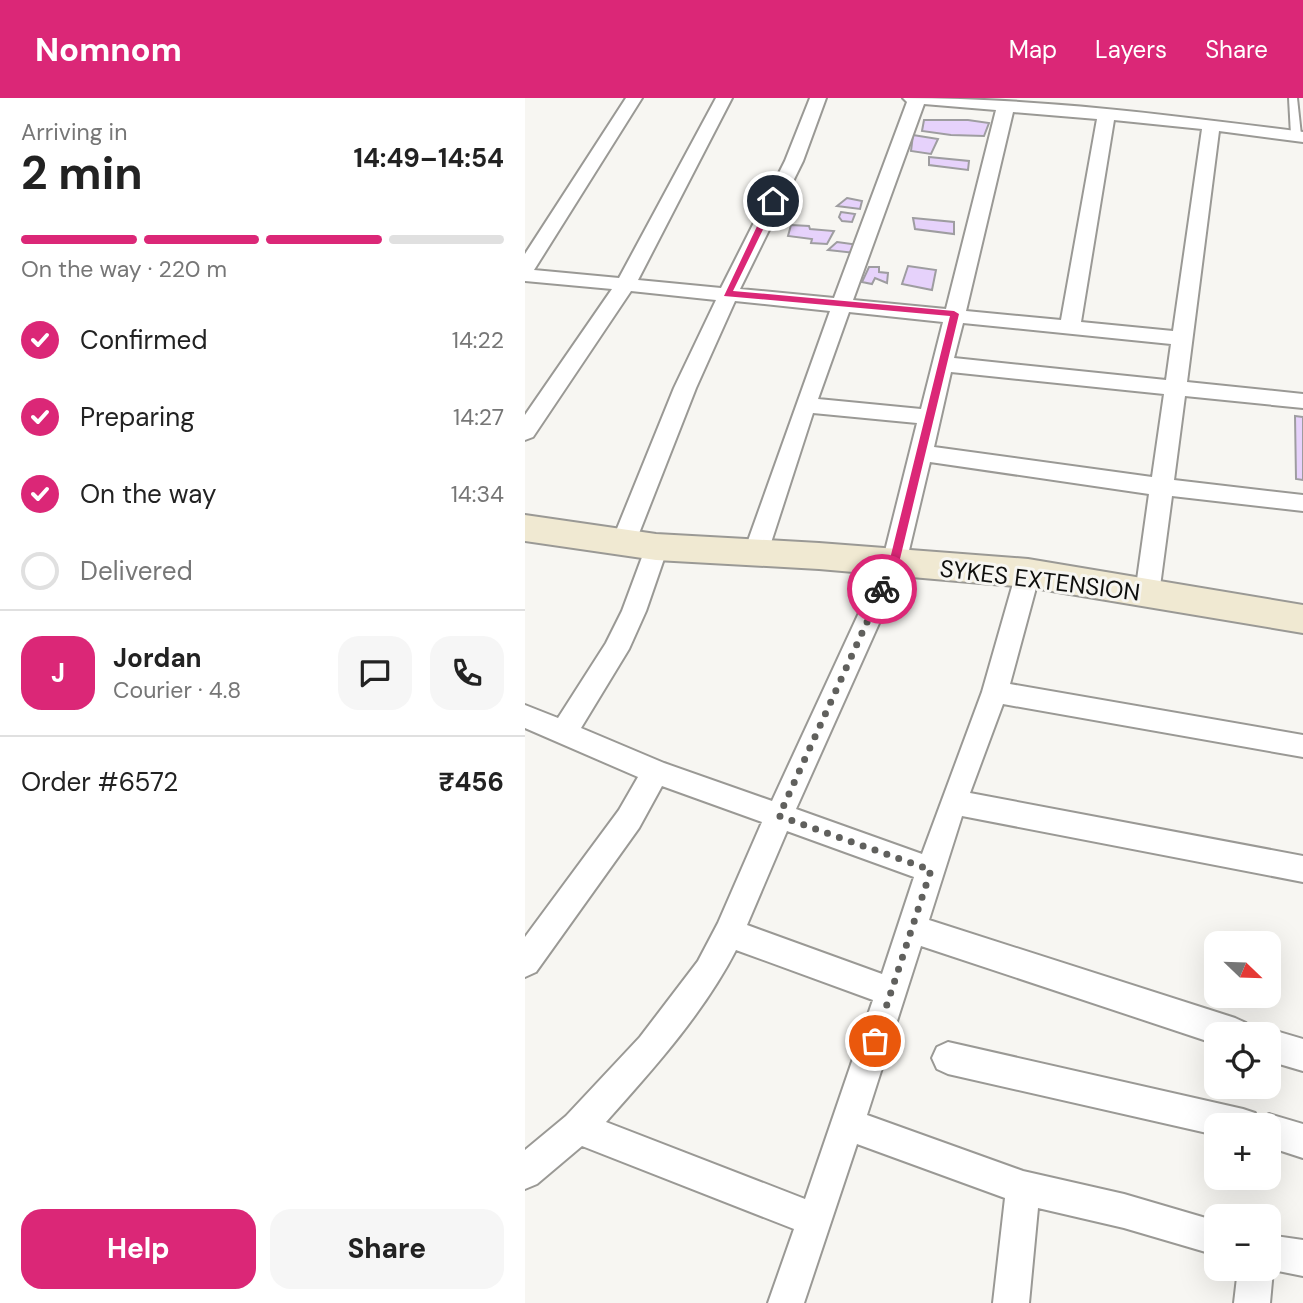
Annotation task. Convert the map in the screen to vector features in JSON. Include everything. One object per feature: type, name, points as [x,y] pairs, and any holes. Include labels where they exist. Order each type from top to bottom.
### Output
[{"type":"street","points":[[525,269],[634,98]]},
{"type":"street","points":[[525,432],[626,284],[725,98]]},
{"type":"street","points":[[563,733],[617,649],[634,611],[640,544],[685,388],[727,294],[794,161],[818,98]]},
{"type":"street","points":[[911,98],[1106,114],[1299,136]]},
{"type":"street","points":[[757,552],[805,405],[917,99]]},
{"type":"street","points":[[525,1172],[578,1128],[652,1048],[709,971],[729,933],[894,563],[1006,105]]},
{"type":"street","points":[[1070,326],[1106,114]]},
{"type":"street","points":[[1147,594],[1211,125]]},
{"type":"street","points":[[525,275],[954,314],[1181,338]]},
{"type":"street","points":[[942,364],[1303,401]]},
{"type":"street","points":[[805,405],[930,417]]},
{"type":"street","points":[[921,453],[1161,487],[1303,503]]},
{"type":"street","name":"SYKES EXTENSION","points":[[526,529],[640,544],[1028,573],[1303,619]]},
{"type":"street","points":[[786,1303],[953,802],[995,692],[1028,573]]},
{"type":"street","points":[[995,692],[1303,746]]},
{"type":"street","points":[[525,716],[655,772],[931,870]]},
{"type":"street","points":[[530,944],[629,819],[655,772]]},
{"type":"street","points":[[953,802],[1303,869]]},
{"type":"street","points":[[912,929],[1204,1024]]},
{"type":"street","points":[[729,933],[891,992]]},
{"type":"street","points":[[1281,1049],[1303,1055]]},
{"type":"street","points":[[948,1058],[1204,1116]]},
{"type":"street","points":[[847,1125],[1023,1188],[1124,1211],[1204,1234]]},
{"type":"street","points":[[578,1128],[813,1219]]},
{"type":"street","points":[[1281,1134],[1303,1140]]},
{"type":"street","points":[[1011,1303],[1023,1188]]},
{"type":"street","points":[[1281,1254],[1303,1258]]},
{"type":"street","points":[[1252,1303],[1255,1281]]},
{"type":"lane","points":[[1293,98],[1299,136]]},
{"type":"building","points":[[924,120],[989,123],[984,136],[951,135],[922,131]]},
{"type":"building","points":[[913,135],[938,139],[931,154],[911,151]]},
{"type":"building","points":[[929,157],[969,161],[968,170],[929,165]]},
{"type":"building","points":[[847,198],[862,201],[860,209],[837,206]]},
{"type":"building","points":[[841,212],[855,214],[852,222],[842,221],[839,217]]},
{"type":"building","points":[[913,218],[954,222],[954,234],[915,229]]},
{"type":"building","points":[[791,225],[834,231],[827,244],[811,243],[812,239],[788,236]]},
{"type":"building","points":[[837,242],[859,245],[855,253],[828,250]]},
{"type":"building","points":[[908,266],[936,270],[932,290],[902,284]]},
{"type":"building","points":[[869,267],[879,267],[879,272],[888,273],[887,283],[875,278],[872,284],[862,282]]},
{"type":"building","points":[[1295,416],[1303,417],[1303,480],[1296,479]]},
{"type":"way so far","points":[[875,1041],[931,870],[779,816],[882,589]]},
{"type":"route","points":[[773,201],[727,294],[954,314],[894,563],[882,589]]}]
